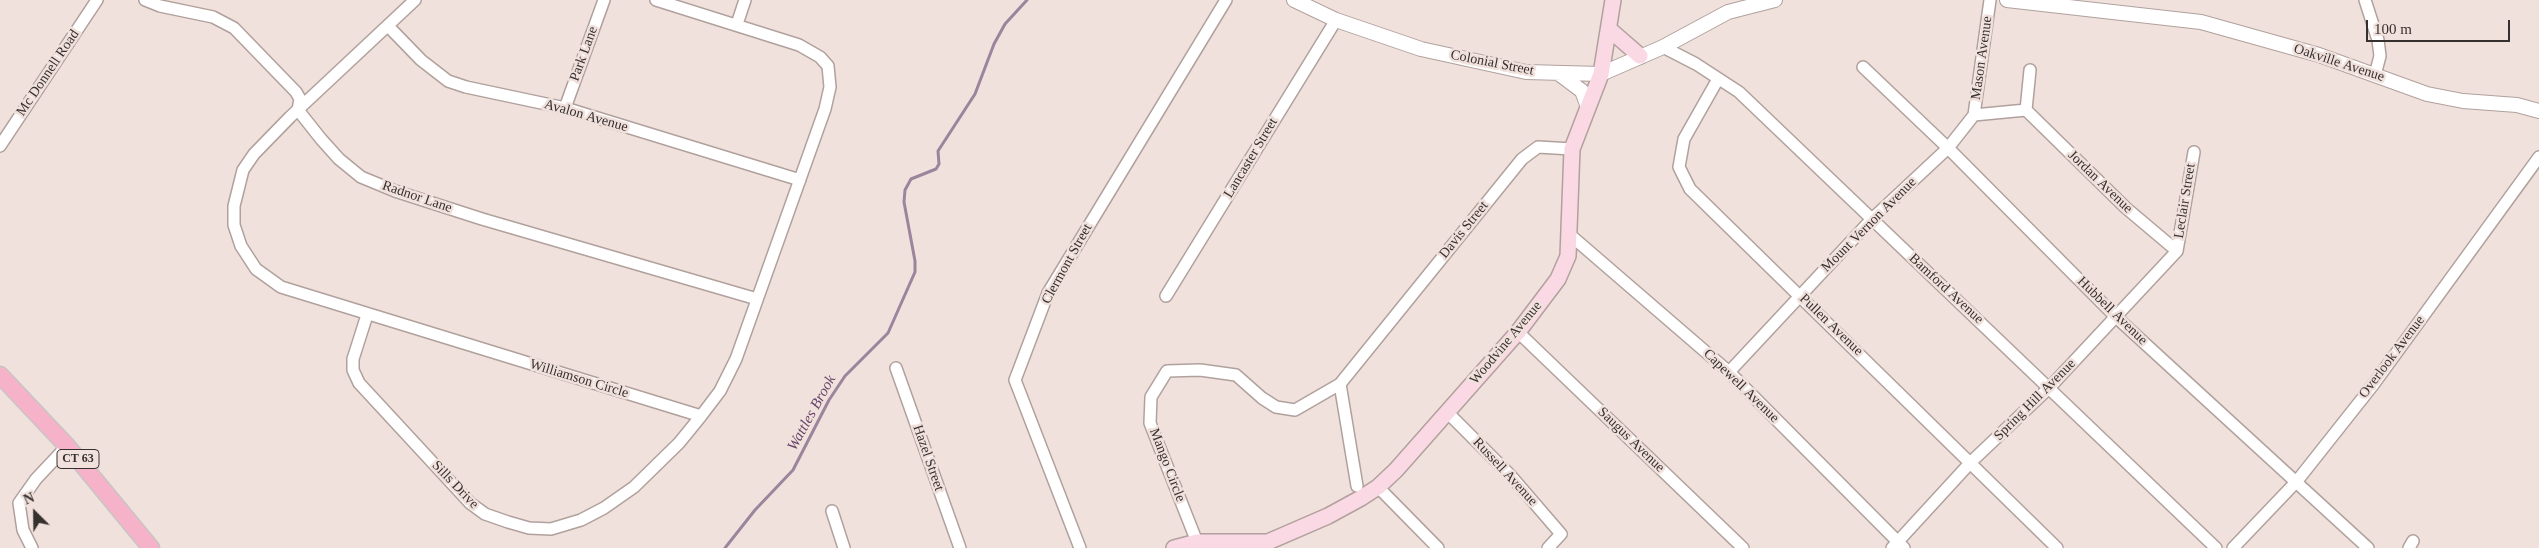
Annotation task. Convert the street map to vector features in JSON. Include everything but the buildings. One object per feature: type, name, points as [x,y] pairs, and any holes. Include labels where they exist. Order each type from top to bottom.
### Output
[{"type":"main road","points":[[1572,149],[1601,74],[1613,0]]},
{"type":"main road","points":[[1609,29],[1640,56]]},
{"type":"main road","name":"Woodvine Avenue","points":[[1359,492],[1378,487],[1518,332],[1558,279],[1568,256],[1572,149]]},
{"type":"main road","name":"CT 63","points":[[0,375],[67,446],[151,548]]},
{"type":"main road","points":[[1174,548],[1197,542],[1271,545],[1328,516],[1359,492]]},
{"type":"street","name":"Mc Donnell Road","points":[[0,146],[96,0]]},
{"type":"street","name":"Radnor Lane","points":[[145,0],[160,6],[213,17],[234,28],[296,92],[300,99],[298,110],[339,159],[361,177],[395,191],[757,299]]},
{"type":"street","name":"Williamson Circle","points":[[415,0],[298,110],[254,154],[243,170],[234,206],[234,225],[241,246],[256,269],[281,287],[367,315],[701,416]]},
{"type":"street","name":"Park Lane","points":[[565,108],[604,0]]},
{"type":"street","points":[[656,0],[799,45],[820,57],[828,66],[830,87],[825,109],[736,359],[720,391],[701,416]]},
{"type":"street","points":[[737,24],[745,0]]},
{"type":"street","name":"Clermont Street","points":[[1080,548],[1015,380],[1048,293],[1226,0]]},
{"type":"street","name":"Colonial Street","points":[[1302,2],[1336,20],[1421,49],[1526,72],[1601,74],[1662,47],[1728,12],[1775,0]]},
{"type":"street","name":"Mason Avenue","points":[[1974,115],[1990,0]]},
{"type":"street","name":"Oakville Avenue","points":[[2007,0],[2209,24],[2319,55],[2427,94],[2463,101],[2539,110]]},
{"type":"street","points":[[2364,0],[2378,40],[2380,56],[2375,75]]},
{"type":"street","name":"Lancaster Street","points":[[1166,296],[1336,20]]},
{"type":"street","name":"Avalon Avenue","points":[[388,26],[421,60],[448,81],[466,88],[565,108],[800,180]]},
{"type":"street","name":"Bamford Avenue","points":[[1662,47],[1739,92],[2050,387],[2216,548]]},
{"type":"street","name":"Hubbell Avenue","points":[[1863,67],[1948,148],[2116,317],[2368,548]]},
{"type":"street","points":[[1974,115],[2026,110],[2030,70]]},
{"type":"street","points":[[1558,72],[1582,91],[1588,107]]},
{"type":"street","name":"Pullen Avenue","points":[[1718,79],[1684,139],[1679,167],[1690,188],[2057,548]]},
{"type":"street","name":"Jordan Avenue","points":[[2026,110],[2126,208],[2177,251]]},
{"type":"street","name":"Mount Vernon Avenue","points":[[1728,372],[1872,219],[1948,148],[1974,115]]},
{"type":"street","name":"Davis Street","points":[[1340,384],[1522,159],[1538,147],[1572,149]]},
{"type":"street","name":"Leclair Street","points":[[2177,251],[2194,152]]},
{"type":"street","name":"Overlook Avenue","points":[[2233,548],[2297,481],[2373,385],[2539,157]]},
{"type":"street","name":"Capewell Avenue","points":[[1569,234],[1728,372],[1897,546]]},
{"type":"street","name":"Spring Hill Avenue","points":[[1897,546],[1971,462],[2050,387],[2177,251]]},
{"type":"street","name":"Sills Drive","points":[[367,315],[353,359],[353,370],[359,383],[470,503],[485,514],[508,522],[529,528],[551,529],[581,520],[604,508],[634,488],[679,443],[701,416]]},
{"type":"street","name":"Saugus Avenue","points":[[1518,332],[1743,548]]},
{"type":"street","name":"Hazel Street","points":[[896,368],[960,548]]},
{"type":"street","name":"Mango Circle","points":[[1197,542],[1150,423],[1151,398],[1167,371],[1200,370],[1236,375],[1276,407],[1295,410],[1340,384]]},
{"type":"street","points":[[1340,384],[1359,492]]},
{"type":"street","name":"Russell Avenue","points":[[1447,412],[1512,476],[1561,534],[1548,548]]},
{"type":"street","points":[[32,548],[23,530],[19,503],[36,479],[67,446]]},
{"type":"street","points":[[1378,487],[1438,548]]},
{"type":"street","points":[[832,511],[844,548]]},
{"type":"waterway","name":"Wattles Brook","points":[[725,548],[755,510],[793,470],[829,400],[845,376],[888,333],[915,272],[915,261],[904,202],[905,190],[911,179],[936,169],[939,164],[938,151],[975,94],[994,44],[1005,24],[1027,0]]}]
